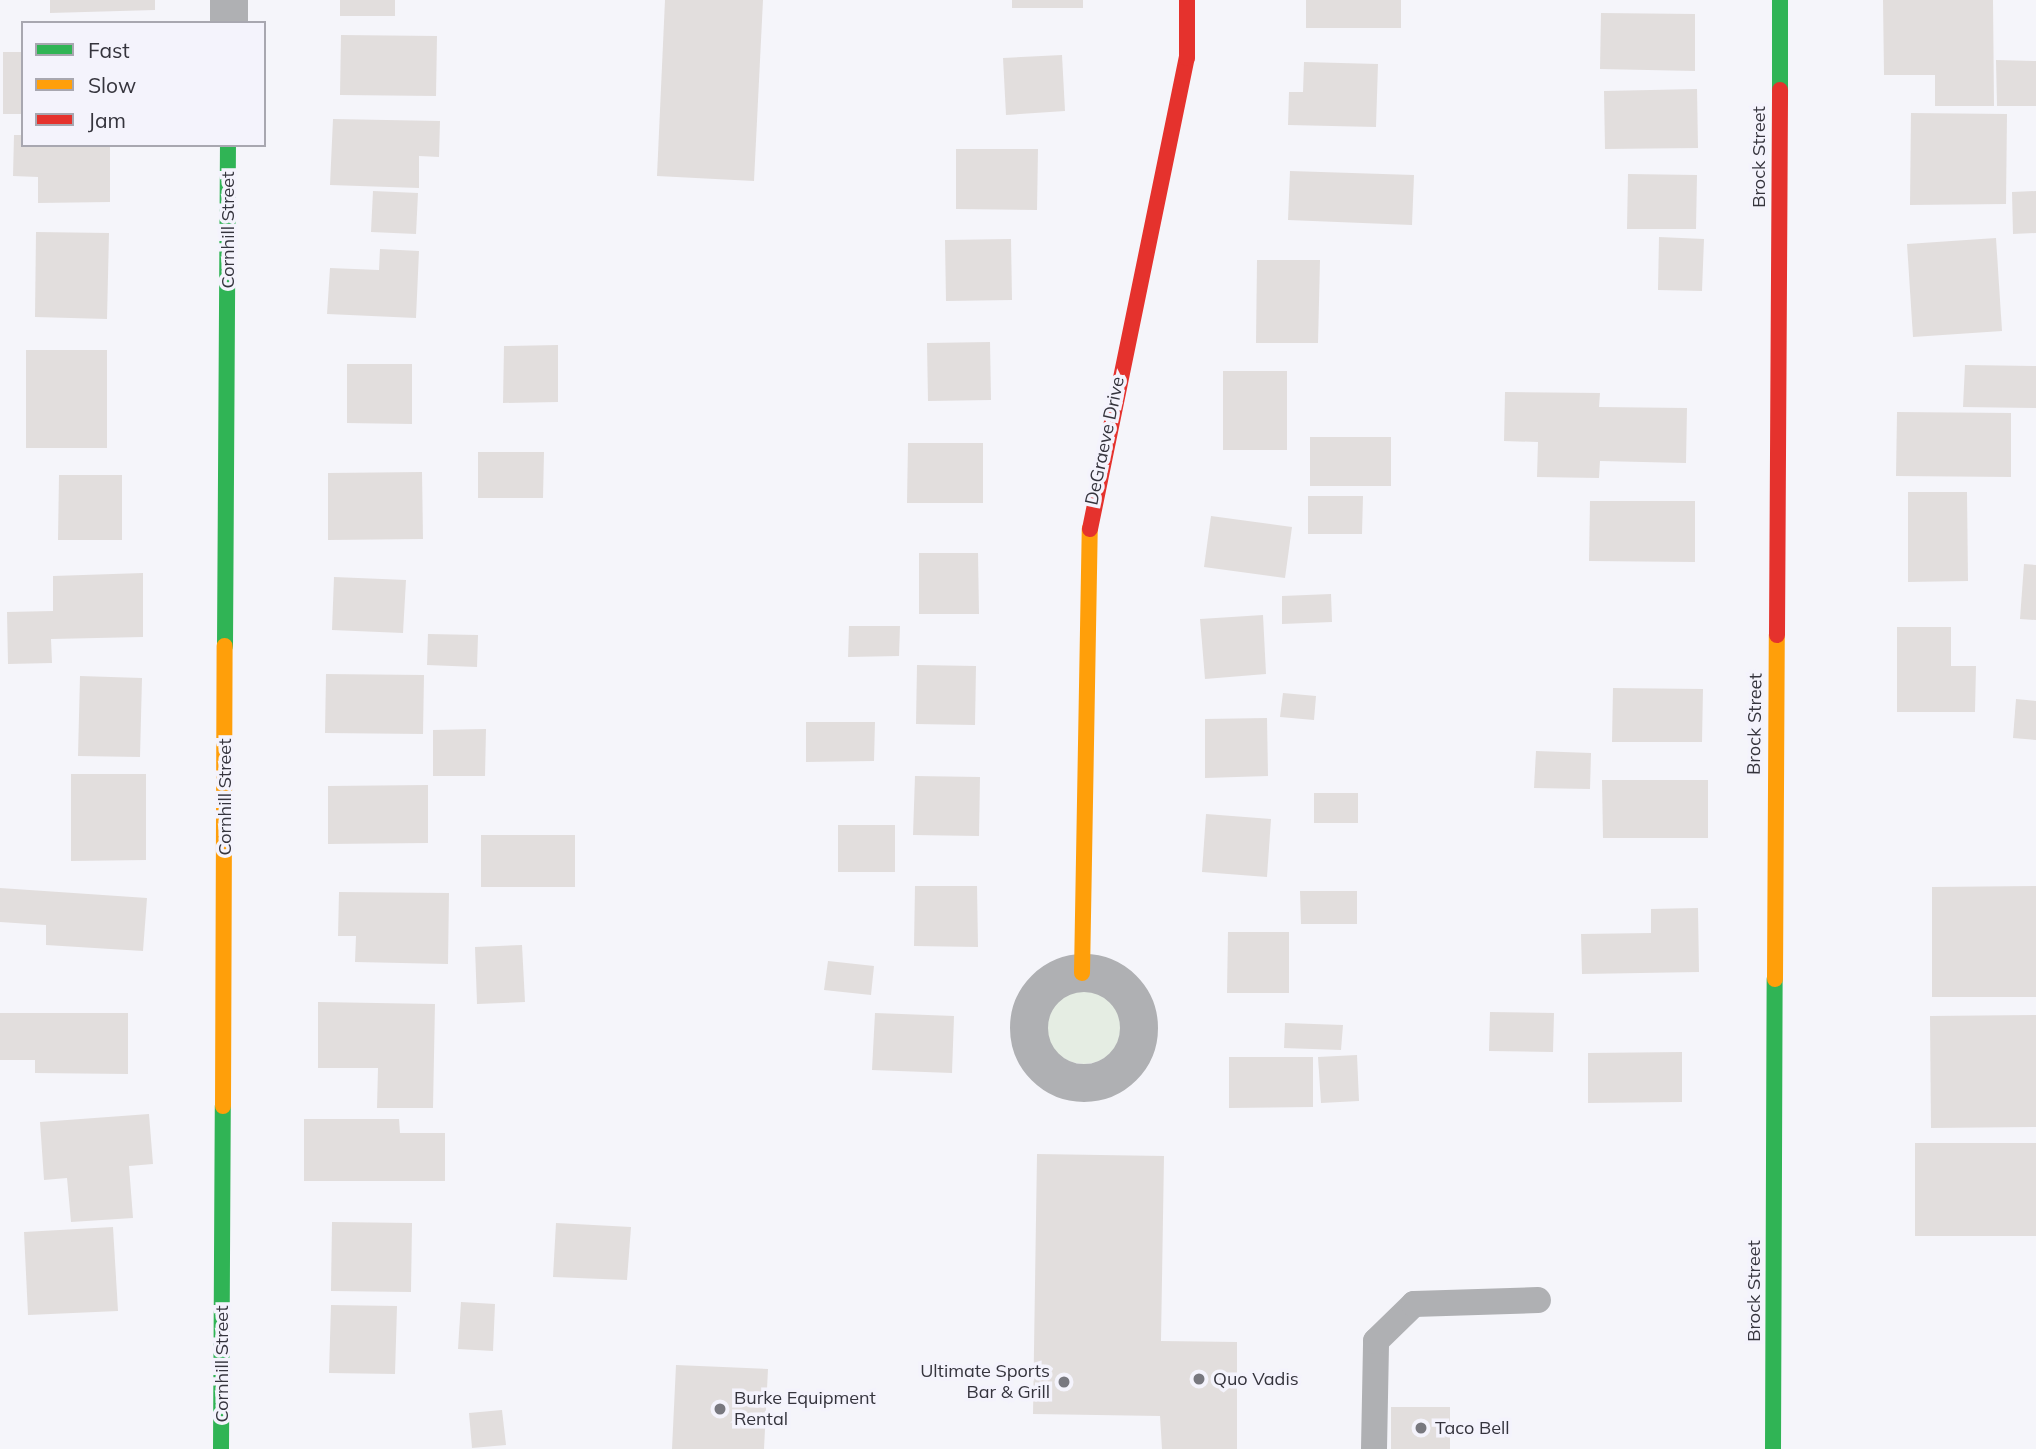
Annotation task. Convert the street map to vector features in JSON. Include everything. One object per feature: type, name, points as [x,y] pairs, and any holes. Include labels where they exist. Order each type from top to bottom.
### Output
[{"type":"street","points":[[229,0],[229,21]]},
{"type":"street","name":"DeGraeve Drive","points":[[1082,973],[1090,504],[1187,58],[1187,0]]},
{"type":"street","name":"Brock Street","points":[[1773,1449],[1780,0]]},
{"type":"street","name":"Cornhill Street","points":[[221,1449],[228,147]]},
{"type":"lane","points":[[1374,1449],[1376,1342],[1414,1304],[1538,1300]]},
{"type":"shaded area","points":[[1084,986],[1099,989],[1111,998],[1120,1010],[1123,1025],[1120,1040],[1111,1052],[1099,1061],[1084,1064],[1069,1061],[1057,1052],[1048,1040],[1045,1025],[1048,1010],[1057,998],[1069,989]]},
{"type":"building","points":[[50,0],[155,0],[155,10],[50,13]]},
{"type":"building","points":[[340,0],[395,0],[395,16],[340,16]]},
{"type":"building","points":[[665,0],[763,0],[754,181],[657,176]]},
{"type":"building","points":[[1012,0],[1083,0],[1083,8],[1012,8]]},
{"type":"building","points":[[1306,0],[1401,0],[1401,28],[1306,28]]},
{"type":"building","points":[[1883,0],[1993,0],[1994,106],[1935,106],[1935,75],[1884,75]]},
{"type":"building","points":[[1601,13],[1695,14],[1695,71],[1600,69]]},
{"type":"building","points":[[341,35],[437,36],[436,96],[340,95]]},
{"type":"building","points":[[3,52],[21,52],[21,114],[3,114]]},
{"type":"building","points":[[1062,55],[1065,111],[1006,115],[1003,58]]},
{"type":"building","points":[[1996,60],[2036,61],[2036,106],[1997,106]]},
{"type":"building","points":[[1304,62],[1378,64],[1376,127],[1288,125],[1289,92],[1303,92]]},
{"type":"building","points":[[1697,89],[1698,148],[1605,149],[1604,91]]},
{"type":"building","points":[[1911,113],[2007,114],[2006,204],[1910,205]]},
{"type":"building","points":[[333,119],[440,121],[439,157],[419,156],[419,188],[330,185]]},
{"type":"building","points":[[14,135],[21,135],[21,147],[110,147],[110,202],[38,203],[38,177],[13,176]]},
{"type":"building","points":[[956,149],[1038,149],[1037,210],[956,209]]},
{"type":"building","points":[[1290,171],[1414,175],[1412,225],[1288,220]]},
{"type":"building","points":[[1628,174],[1697,175],[1696,229],[1627,229]]},
{"type":"building","points":[[373,191],[418,193],[416,234],[371,232]]},
{"type":"building","points":[[2036,191],[2036,233],[2013,234],[2012,192]]},
{"type":"building","points":[[36,232],[109,233],[107,319],[35,317]]},
{"type":"building","points":[[1659,237],[1704,239],[1702,291],[1658,290]]},
{"type":"building","points":[[1996,238],[2002,331],[1913,337],[1907,244]]},
{"type":"building","points":[[1011,239],[1012,300],[946,301],[945,240]]},
{"type":"building","points":[[380,249],[419,251],[416,318],[327,314],[330,268],[379,270]]},
{"type":"building","points":[[1257,260],[1320,260],[1318,343],[1256,343]]},
{"type":"building","points":[[990,342],[991,400],[928,401],[927,343]]},
{"type":"building","points":[[558,345],[558,402],[503,403],[504,346]]},
{"type":"building","points":[[26,350],[107,350],[107,448],[26,448]]},
{"type":"building","points":[[347,364],[412,364],[412,424],[347,423]]},
{"type":"building","points":[[1965,365],[2036,366],[2036,408],[1963,407]]},
{"type":"building","points":[[1223,371],[1287,371],[1287,450],[1223,450]]},
{"type":"building","points":[[1505,392],[1600,393],[1599,407],[1687,408],[1686,463],[1600,461],[1599,478],[1537,477],[1538,442],[1504,441]]},
{"type":"building","points":[[1897,412],[2011,413],[2011,477],[1896,476]]},
{"type":"building","points":[[1310,437],[1391,437],[1391,486],[1310,486]]},
{"type":"building","points":[[908,443],[983,443],[983,503],[907,503]]},
{"type":"building","points":[[478,452],[544,452],[543,498],[478,498]]},
{"type":"building","points":[[422,472],[423,539],[328,540],[328,473]]},
{"type":"building","points":[[59,475],[122,475],[122,540],[58,540]]},
{"type":"building","points":[[1908,492],[1967,492],[1968,581],[1908,582]]},
{"type":"building","points":[[1308,496],[1363,496],[1362,534],[1308,534]]},
{"type":"building","points":[[1590,501],[1695,501],[1695,562],[1589,561]]},
{"type":"building","points":[[1211,516],[1292,527],[1285,578],[1204,567]]},
{"type":"building","points":[[919,553],[978,553],[979,614],[919,614]]},
{"type":"building","points":[[2024,564],[2036,565],[2036,620],[2020,619]]},
{"type":"building","points":[[143,573],[143,637],[51,639],[52,663],[8,664],[7,612],[53,611],[53,576]]},
{"type":"building","points":[[334,577],[406,580],[403,633],[332,630]]},
{"type":"building","points":[[1331,594],[1332,622],[1282,624],[1282,596]]},
{"type":"building","points":[[1263,615],[1266,674],[1205,679],[1200,619]]},
{"type":"building","points":[[849,626],[900,626],[899,656],[848,657]]},
{"type":"building","points":[[1897,627],[1951,627],[1951,666],[1976,666],[1975,712],[1897,712]]},
{"type":"building","points":[[428,634],[478,635],[477,667],[427,665]]},
{"type":"building","points":[[917,665],[976,666],[975,725],[916,724]]},
{"type":"building","points":[[326,674],[424,675],[423,734],[325,733]]},
{"type":"building","points":[[80,676],[142,678],[140,757],[78,756]]},
{"type":"building","points":[[1613,688],[1703,689],[1702,742],[1612,742]]},
{"type":"building","points":[[1283,693],[1316,696],[1314,720],[1280,717]]},
{"type":"building","points":[[2016,699],[2036,701],[2036,740],[2013,738]]},
{"type":"building","points":[[1267,718],[1268,776],[1205,778],[1205,719]]},
{"type":"building","points":[[806,722],[875,722],[874,761],[806,762]]},
{"type":"building","points":[[486,729],[485,776],[433,776],[433,730]]},
{"type":"building","points":[[1536,751],[1591,753],[1590,789],[1534,788]]},
{"type":"building","points":[[71,774],[146,774],[146,860],[71,861]]},
{"type":"building","points":[[915,776],[980,777],[979,836],[913,835]]},
{"type":"building","points":[[1602,780],[1708,780],[1708,838],[1603,838]]},
{"type":"building","points":[[428,785],[428,843],[328,844],[328,786]]},
{"type":"building","points":[[1314,793],[1358,793],[1358,823],[1314,823]]},
{"type":"building","points":[[1206,814],[1271,819],[1267,877],[1202,872]]},
{"type":"building","points":[[838,825],[895,825],[895,872],[838,872]]},
{"type":"building","points":[[481,835],[575,835],[575,887],[481,887]]},
{"type":"building","points":[[915,886],[977,886],[978,947],[914,946]]},
{"type":"building","points":[[2036,886],[2036,997],[1932,997],[1932,887]]},
{"type":"building","points":[[0,888],[147,898],[143,951],[46,945],[46,925],[0,922]]},
{"type":"building","points":[[1300,891],[1357,891],[1357,924],[1301,924]]},
{"type":"building","points":[[339,892],[449,893],[448,964],[355,962],[356,936],[338,936]]},
{"type":"building","points":[[1698,908],[1699,972],[1582,974],[1581,934],[1651,933],[1651,909]]},
{"type":"building","points":[[1228,932],[1289,932],[1289,993],[1227,993]]},
{"type":"building","points":[[522,945],[525,1002],[477,1004],[475,947]]},
{"type":"building","points":[[828,961],[874,966],[871,995],[824,990]]},
{"type":"building","points":[[318,1002],[435,1004],[433,1108],[377,1108],[378,1068],[318,1068]]},
{"type":"building","points":[[1490,1012],[1554,1013],[1553,1052],[1489,1051]]},
{"type":"building","points":[[0,1013],[128,1013],[128,1074],[35,1073],[35,1060],[0,1060]]},
{"type":"building","points":[[875,1013],[954,1016],[952,1073],[872,1070]]},
{"type":"building","points":[[2036,1015],[2036,1127],[1931,1128],[1930,1016]]},
{"type":"building","points":[[1285,1023],[1343,1025],[1341,1050],[1284,1048]]},
{"type":"building","points":[[1682,1052],[1682,1102],[1588,1103],[1588,1053]]},
{"type":"building","points":[[1357,1055],[1359,1101],[1321,1103],[1318,1057]]},
{"type":"building","points":[[1229,1057],[1313,1057],[1313,1107],[1229,1108]]},
{"type":"building","points":[[149,1114],[153,1164],[129,1166],[133,1218],[71,1222],[67,1178],[44,1180],[40,1122]]},
{"type":"building","points":[[304,1119],[399,1119],[400,1133],[445,1133],[445,1181],[304,1181]]},
{"type":"building","points":[[1915,1143],[2036,1143],[2036,1236],[1915,1236]]},
{"type":"building","points":[[1037,1154],[1164,1156],[1161,1341],[1237,1342],[1237,1449],[1162,1449],[1160,1416],[1033,1414]]},
{"type":"building","points":[[332,1222],[412,1223],[411,1292],[331,1291]]},
{"type":"building","points":[[556,1223],[631,1227],[627,1280],[553,1277]]},
{"type":"building","points":[[113,1227],[118,1311],[28,1315],[24,1232]]},
{"type":"building","points":[[461,1302],[495,1304],[493,1351],[458,1349]]},
{"type":"building","points":[[331,1305],[397,1306],[395,1374],[329,1373]]},
{"type":"building","name":"Burke Equipment Rental","points":[[676,1365],[768,1369],[764,1449],[672,1449]]},
{"type":"building","name":"Taco Bell","points":[[1391,1407],[1450,1407],[1450,1449],[1391,1449]]},
{"type":"building","points":[[502,1410],[506,1445],[472,1448],[469,1413]]},
{"type":"traffic: fast","points":[[1780,0],[1780,90]]},
{"type":"traffic: fast","points":[[225,646],[228,147]]},
{"type":"traffic: fast","points":[[1773,1449],[1775,979]]},
{"type":"traffic: fast","points":[[221,1449],[223,1106]]},
{"type":"traffic: slow","points":[[1082,973],[1090,529]]},
{"type":"traffic: slow","points":[[1775,979],[1777,635]]},
{"type":"traffic: slow","points":[[223,1106],[225,646]]},
{"type":"traffic: jam","points":[[1090,529],[1187,58],[1187,0]]},
{"type":"traffic: jam","points":[[1777,635],[1780,90]]},
{"type":"place","name":"Quo Vadis","points":[[1199,1379]]},
{"type":"place","name":"Ultimate Sports Bar & Grill","points":[[1064,1382]]},
{"type":"place","name":"Burke Equipment Rental","points":[[720,1409]]},
{"type":"place","name":"Taco Bell","points":[[1421,1428]]}]
